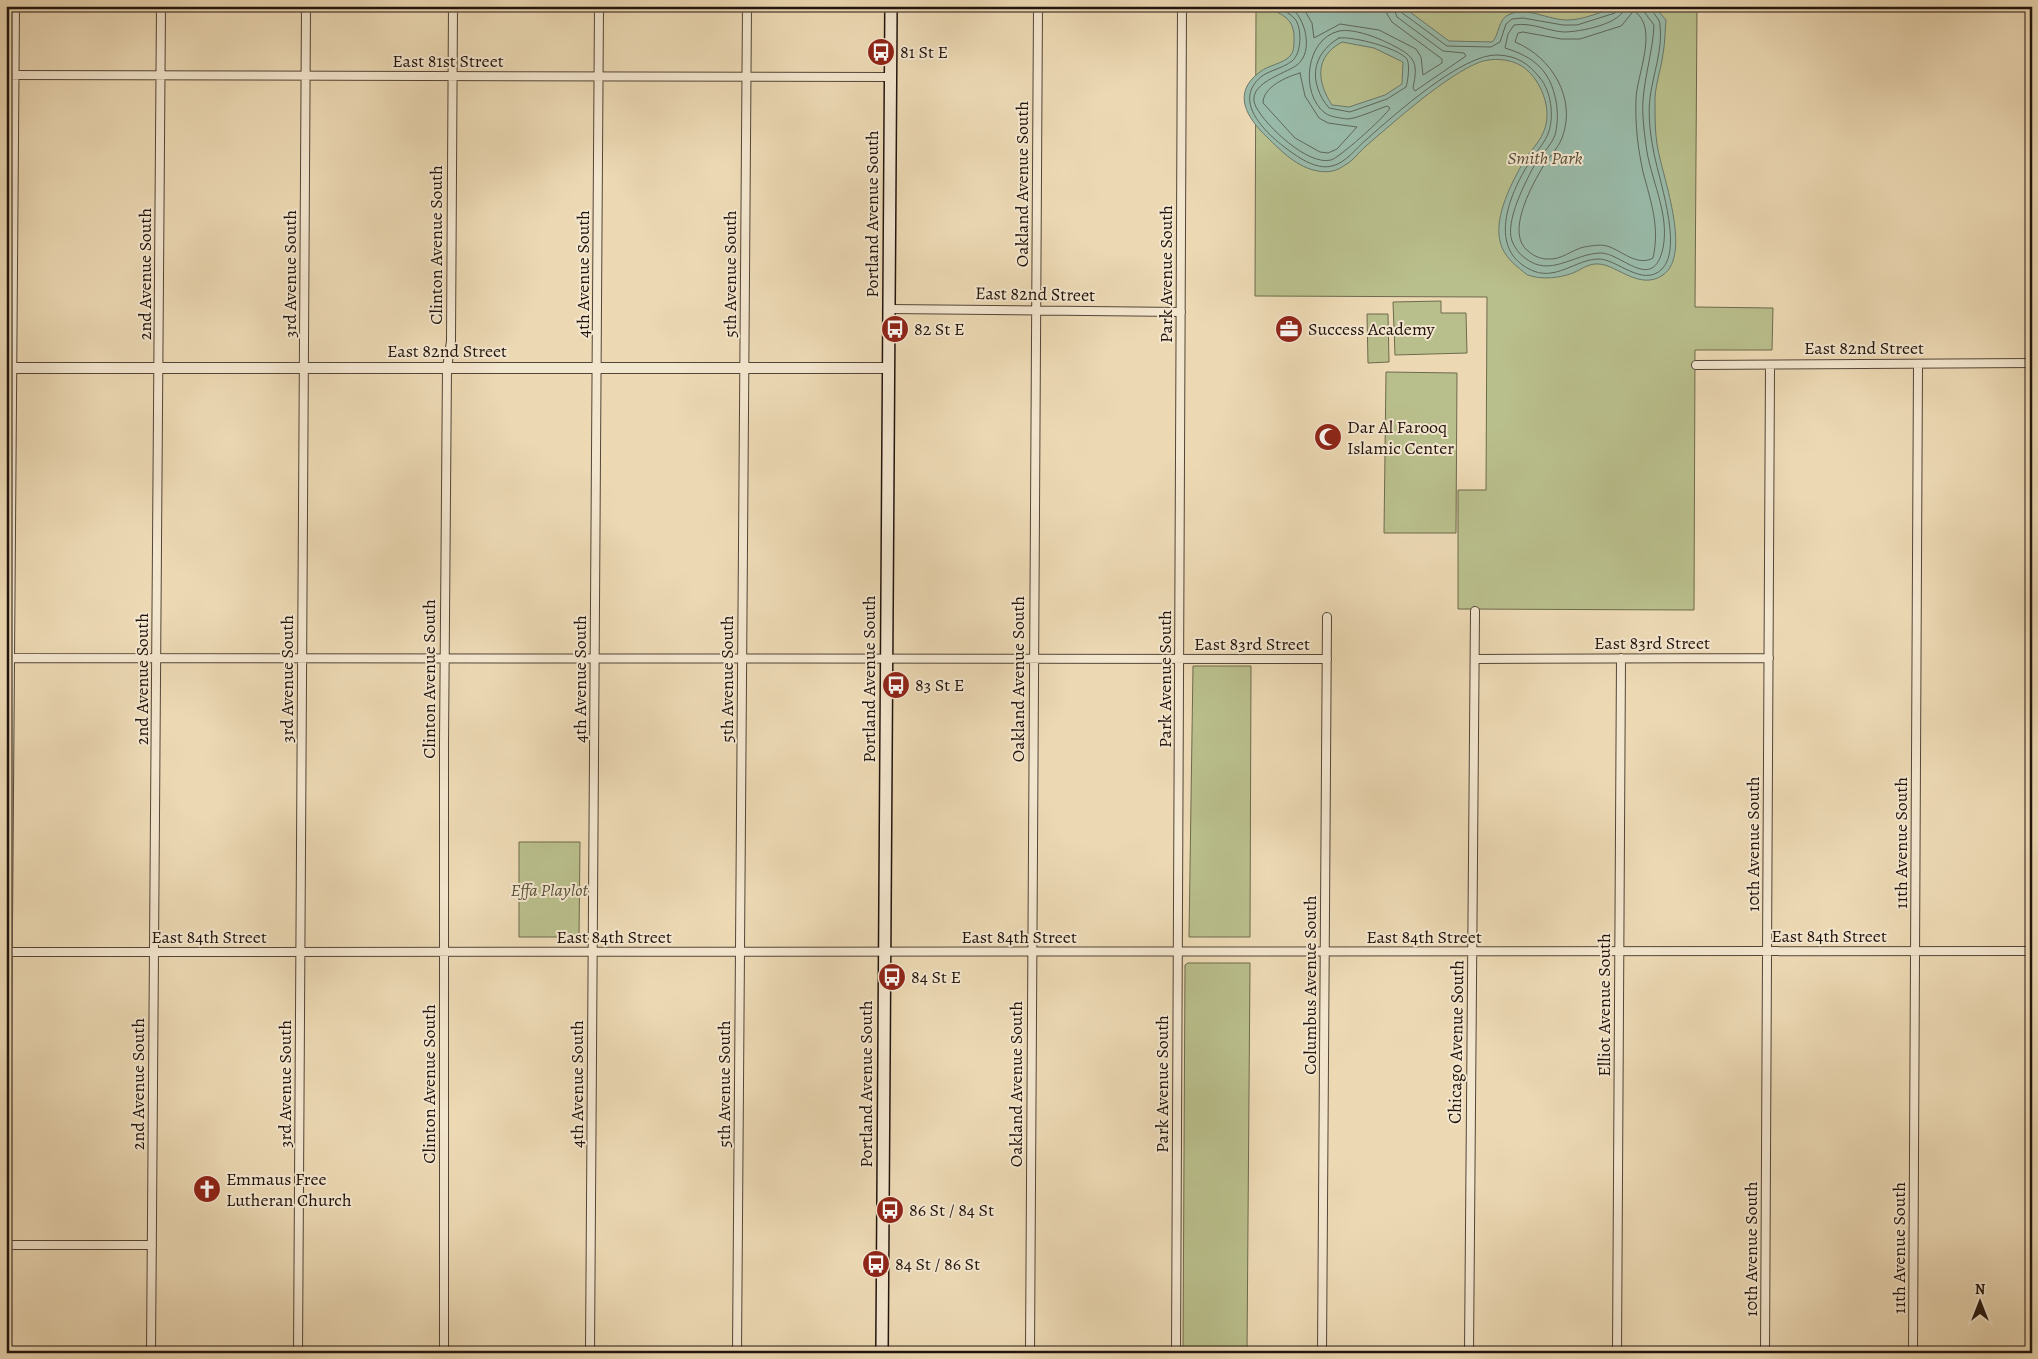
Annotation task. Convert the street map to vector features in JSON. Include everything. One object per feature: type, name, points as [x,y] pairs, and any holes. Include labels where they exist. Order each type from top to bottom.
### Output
[{"type":"main road","name":"Portland Avenue South","points":[[882,1353],[891,6]]},
{"type":"street","points":[[6,1184],[10,75],[15,6]]},
{"type":"street","name":"2nd Avenue South","points":[[151,1353],[161,6]]},
{"type":"street","name":"3rd Avenue South","points":[[298,1353],[306,6]]},
{"type":"street","name":"Clinton Avenue South","points":[[444,1353],[444,658],[447,368],[451,341],[453,6]]},
{"type":"street","name":"4th Avenue South","points":[[590,1353],[599,6]]},
{"type":"street","name":"5th Avenue South","points":[[737,1353],[746,6]]},
{"type":"street","name":"Oakland Avenue South","points":[[1030,1353],[1038,6]]},
{"type":"street","name":"Park Avenue South","points":[[1176,1353],[1182,6]]},
{"type":"street","name":"East 81st Street","points":[[10,75],[890,77]]},
{"type":"street","name":"East 82nd Street","points":[[889,308],[1180,312]]},
{"type":"street","name":"East 82nd Street","points":[[1696,364],[2032,363]]},
{"type":"street","name":"10th Avenue South","points":[[1765,1353],[1770,364]]},
{"type":"street","name":"11th Avenue South","points":[[1913,1353],[1918,364]]},
{"type":"street","name":"East 82nd Street","points":[[10,368],[888,368]]},
{"type":"street","name":"Chicago Avenue South","points":[[1468,1353],[1475,612]]},
{"type":"street","name":"Columbus Avenue South","points":[[1322,1353],[1327,617]]},
{"type":"street","name":"East 83rd Street","points":[[8,658],[1327,658]]},
{"type":"street","name":"East 83rd Street","points":[[1475,658],[1769,658]]},
{"type":"street","name":"Elliot Avenue South","points":[[1618,1353],[1621,658]]},
{"type":"street","name":"East 84th Street","points":[[7,952],[2032,951]]},
{"type":"street","points":[[6,1245],[152,1245]]},
{"type":"green space","name":"Smith Park","points":[[1256,6],[1697,6],[1695,307],[1773,308],[1772,350],[1695,350],[1694,610],[1458,609],[1458,490],[1486,490],[1487,297],[1255,296]]},
{"type":"green space","points":[[1441,301],[1441,313],[1466,313],[1467,353],[1395,355],[1393,302]]},
{"type":"green space","points":[[1367,314],[1388,314],[1389,362],[1368,363]]},
{"type":"green space","points":[[1386,372],[1457,373],[1456,533],[1384,533]]},
{"type":"green space","points":[[1193,666],[1251,666],[1250,937],[1189,937]]},
{"type":"green space","name":"Effa Playlot","points":[[519,842],[580,842],[579,937],[519,937]]},
{"type":"green space","points":[[1188,963],[1250,963],[1247,1353],[1183,1353],[1185,965]]},
{"type":"water","points":[[1263,6],[1402,6],[1449,41],[1492,42],[1506,16],[1517,12],[1574,20],[1623,6],[1654,6],[1666,20],[1664,50],[1655,98],[1655,119],[1657,144],[1673,212],[1675,250],[1672,265],[1663,275],[1646,280],[1637,279],[1606,265],[1599,264],[1589,265],[1568,275],[1545,278],[1527,275],[1507,256],[1500,241],[1499,231],[1502,210],[1519,169],[1541,137],[1546,125],[1547,108],[1542,91],[1528,71],[1518,64],[1505,60],[1486,60],[1466,68],[1452,77],[1405,112],[1351,161],[1339,169],[1322,172],[1297,163],[1260,130],[1248,114],[1245,105],[1246,88],[1251,80],[1263,70],[1287,59],[1293,50],[1294,33],[1290,22],[1281,14]],"holes":[[[1342,42],[1374,48],[1403,62],[1402,84],[1385,95],[1349,107],[1332,105],[1323,88],[1321,79],[1321,70],[1327,55]]]},
{"type":"place","name":"81 St E","points":[[881,52]]},
{"type":"place","name":"82 St E","points":[[895,329]]},
{"type":"place","name":"Success Academy","points":[[1289,329]]},
{"type":"place","name":"Dar Al Farooq Islamic Center","points":[[1328,437]]},
{"type":"place","name":"83 St E","points":[[896,685]]},
{"type":"place","name":"84 St E","points":[[892,977]]},
{"type":"place","name":"Emmaus Free Lutheran Church","points":[[207,1189]]},
{"type":"place","name":"86 St / 84 St","points":[[890,1210]]},
{"type":"place","name":"84 St / 86 St","points":[[876,1264]]}]
